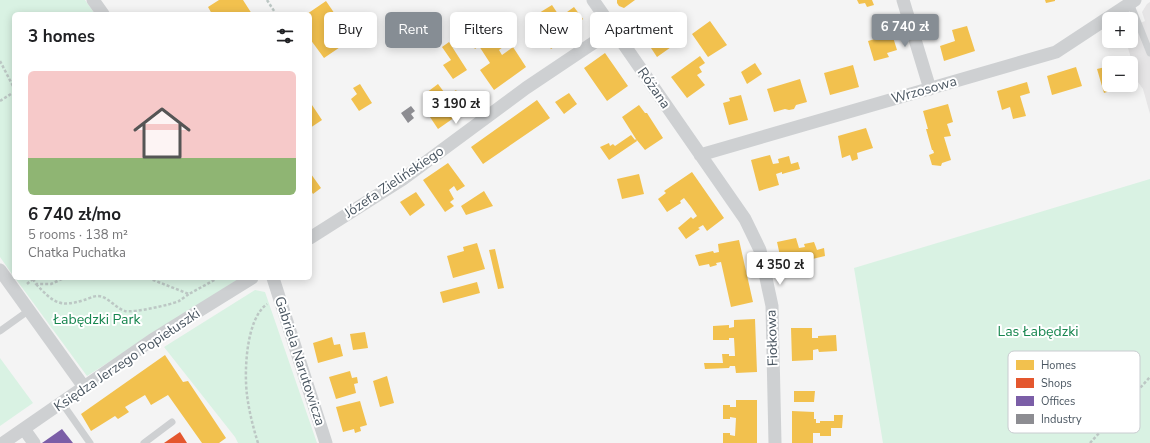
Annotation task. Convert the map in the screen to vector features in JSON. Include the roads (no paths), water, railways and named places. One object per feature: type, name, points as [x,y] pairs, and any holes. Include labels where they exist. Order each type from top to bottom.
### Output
[{"type":"street","points":[[93,0],[102,12]]},
{"type":"street","name":"Różana","points":[[593,0],[602,12]]},
{"type":"street","points":[[904,0],[930,89]]},
{"type":"street","name":"Wrzosowa","points":[[700,155],[1056,52],[1133,2]]},
{"type":"street","name":"Józefa Zielińskiego","points":[[312,237],[403,179],[526,88],[590,45]]},
{"type":"street","name":"Różana","points":[[627,48],[700,155]]},
{"type":"street","name":"Fiołkowa","points":[[700,155],[745,219],[760,250],[772,306],[775,443]]},
{"type":"street","points":[[0,270],[84,387]]},
{"type":"street","name":"Księdza Jerzego Popiełuszki","points":[[3,443],[152,340],[249,280]]},
{"type":"street","name":"Gabriela Narutowicza","points":[[275,280],[326,443]]},
{"type":"street","points":[[24,429],[34,443]]},
{"type":"lane","points":[[1133,2],[1150,53]]},
{"type":"lane","points":[[0,331],[28,311]]},
{"type":"lane","points":[[62,403],[90,443]]},
{"type":"lane","points":[[144,443],[172,422]]},
{"type":"park label","name":"Łabędzki Park","points":[[97,319]]},
{"type":"park label","name":"Las Łabędzki","points":[[1038,331]]}]
